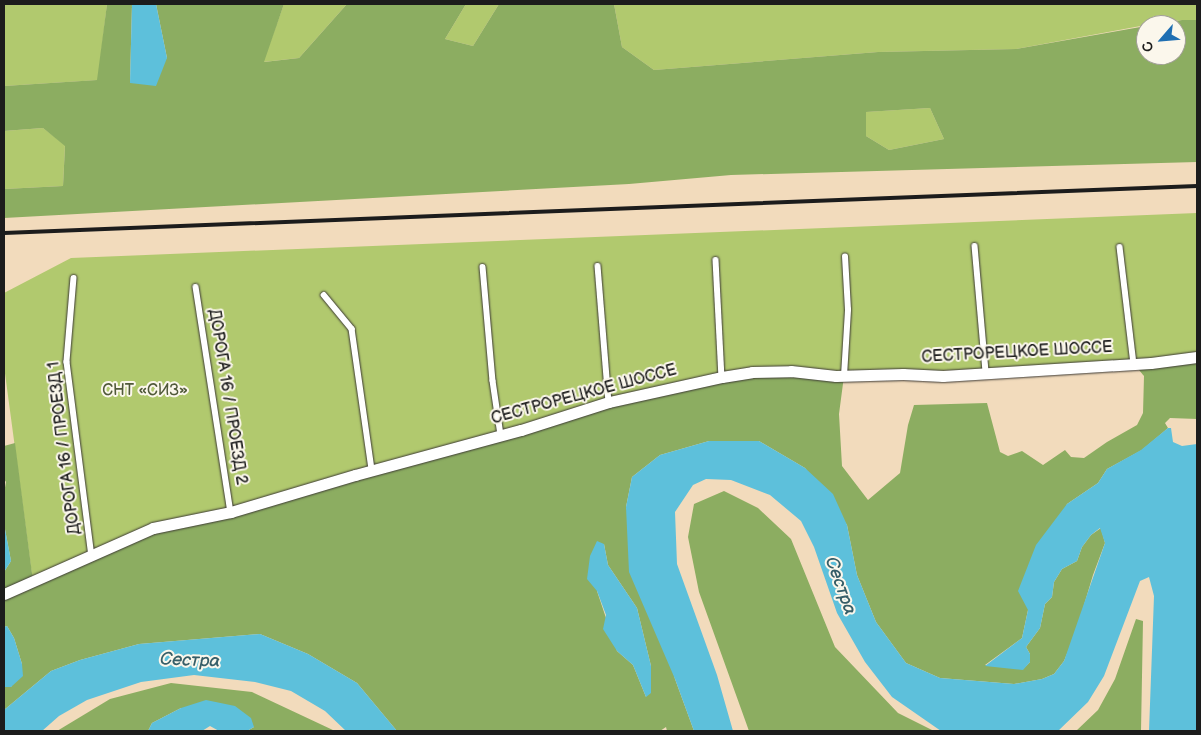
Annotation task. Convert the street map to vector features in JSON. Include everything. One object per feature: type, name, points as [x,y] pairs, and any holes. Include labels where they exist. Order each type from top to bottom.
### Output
[{"type":"street","name":"СЕСТРОРЕЦКОЕ ШОССЕ","points":[[4,594],[153,528],[231,512],[372,470],[501,435],[609,402],[722,377],[752,372],[791,370],[844,376],[903,374],[943,376],[1134,364],[1197,357]]},
{"type":"lane","points":[[975,246],[986,372]]},
{"type":"lane","points":[[1120,246],[1134,364]]},
{"type":"lane","points":[[844,376],[848,310],[845,257]]},
{"type":"lane","points":[[716,260],[722,377]]},
{"type":"lane","points":[[598,266],[609,402]]},
{"type":"lane","points":[[483,267],[493,381],[501,435]]},
{"type":"lane","name":"ДОРОГА 16 / ПРОЕЗД 1","points":[[74,278],[67,362],[92,556]]},
{"type":"lane","name":"ДОРОГА 16 / ПРОЕЗД 2","points":[[196,287],[231,512]]},
{"type":"lane","points":[[324,295],[352,329],[372,470]]},
{"type":"green space","points":[[4,4],[107,4],[98,80],[4,86]]},
{"type":"green space","points":[[107,4],[132,4],[130,83],[167,58],[156,4],[284,4],[264,62],[299,58],[347,4],[466,4],[445,39],[473,46],[499,4],[614,4],[622,47],[654,70],[878,52],[1016,49],[1136,28],[1136,65],[1186,65],[1186,20],[1197,20],[1197,162],[731,175],[629,184],[4,218],[4,189],[63,186],[65,146],[43,128],[4,131],[4,86],[97,80]],"holes":[[[930,108],[944,139],[889,150],[866,136],[866,112]]]},
{"type":"green space","points":[[284,4],[347,4],[299,58],[263,62]]},
{"type":"green space","points":[[466,4],[499,4],[473,46],[445,39]]},
{"type":"green space","points":[[614,4],[1197,4],[1197,20],[1186,20],[1186,15],[1136,15],[1136,27],[1016,49],[878,52],[654,70],[622,47]]},
{"type":"green space","points":[[930,108],[944,139],[889,150],[866,136],[865,112]]},
{"type":"green space","points":[[43,128],[65,145],[63,186],[4,189],[4,131]]},
{"type":"green space","name":"СНТ «СИЗ»","points":[[1197,213],[1197,357],[844,376],[33,582],[4,366],[4,293],[71,258]]},
{"type":"green space","points":[[1197,357],[1197,419],[1170,418],[1165,423],[1168,428],[1142,450],[1107,469],[1098,483],[1067,504],[1028,610],[1022,638],[985,665],[1023,669],[1030,662],[1030,654],[1026,647],[1040,628],[1045,604],[1052,597],[1054,582],[1062,569],[1077,561],[1082,547],[1091,535],[1101,528],[1105,543],[1076,632],[1064,661],[1054,674],[1042,679],[1014,684],[940,678],[906,663],[876,622],[857,575],[847,525],[805,468],[759,441],[709,441],[660,455],[632,477],[626,507],[675,679],[694,731],[667,731],[666,727],[660,731],[397,731],[357,683],[308,654],[260,634],[139,644],[80,660],[51,671],[4,710],[4,687],[11,687],[22,664],[14,638],[7,626],[4,627],[4,572],[11,561],[4,524],[6,482],[4,479],[4,446],[15,443],[33,581],[153,528],[722,377],[844,376],[839,414],[842,466],[868,500],[900,473],[908,425],[914,405],[987,403],[1000,452],[1008,456],[1022,451],[1043,465],[1065,450],[1071,457],[1084,458],[1137,425],[1143,413],[1144,376],[1134,364]],"holes":[[[604,544],[608,565],[637,608],[651,666],[646,697],[633,665],[617,651],[597,591]]]},
{"type":"green space","points":[[724,491],[758,508],[791,539],[835,647],[898,713],[934,731],[749,731],[699,592],[688,537],[694,504]]},
{"type":"green space","points":[[1136,619],[1143,621],[1141,731],[1076,731],[1098,710],[1115,679]]},
{"type":"green space","points":[[171,683],[252,692],[335,731],[247,731],[254,727],[181,708],[152,723],[148,731],[57,731],[110,699]]},
{"type":"water","points":[[132,4],[156,4],[167,58],[156,86],[130,83]]},
{"type":"water","name":"Сестра","points":[[1168,428],[1171,428],[1173,442],[1182,446],[1197,444],[1197,731],[1149,731],[1154,596],[1149,577],[1140,581],[1104,676],[1088,702],[1058,731],[941,731],[892,697],[865,662],[837,613],[814,547],[801,521],[770,495],[731,480],[706,479],[693,485],[675,512],[677,564],[717,675],[733,731],[694,731],[675,679],[629,572],[626,507],[632,477],[660,455],[709,441],[759,441],[805,468],[833,494],[847,525],[857,575],[876,622],[906,663],[940,678],[1014,684],[1042,679],[1054,674],[1064,661],[1105,543],[1100,528],[1091,535],[1082,547],[1077,561],[1062,569],[1054,582],[1052,597],[1045,604],[1040,628],[1026,647],[1030,654],[1030,662],[1023,670],[985,666],[1022,638],[1028,610],[1018,591],[1036,545],[1067,504],[1098,483],[1107,469],[1141,450]]},
{"type":"water","points":[[4,524],[11,561],[4,572]]},
{"type":"water","points":[[597,541],[604,544],[608,565],[637,608],[651,666],[651,693],[646,697],[633,665],[617,651],[603,629],[606,615],[597,591],[587,579],[590,556]]},
{"type":"water","points":[[7,626],[14,638],[22,664],[23,676],[11,687],[4,687],[4,627]]},
{"type":"water","name":"Сестра","points":[[260,634],[308,654],[357,683],[397,731],[346,731],[325,711],[291,691],[255,682],[194,675],[141,682],[87,700],[59,716],[42,731],[4,731],[4,710],[51,671],[80,660],[139,644]]},
{"type":"water","points":[[206,700],[235,706],[251,718],[254,727],[247,731],[219,731],[210,726],[202,731],[148,731],[152,723],[181,708]]},
{"type":"railway","points":[[4,233],[1197,186]]}]
